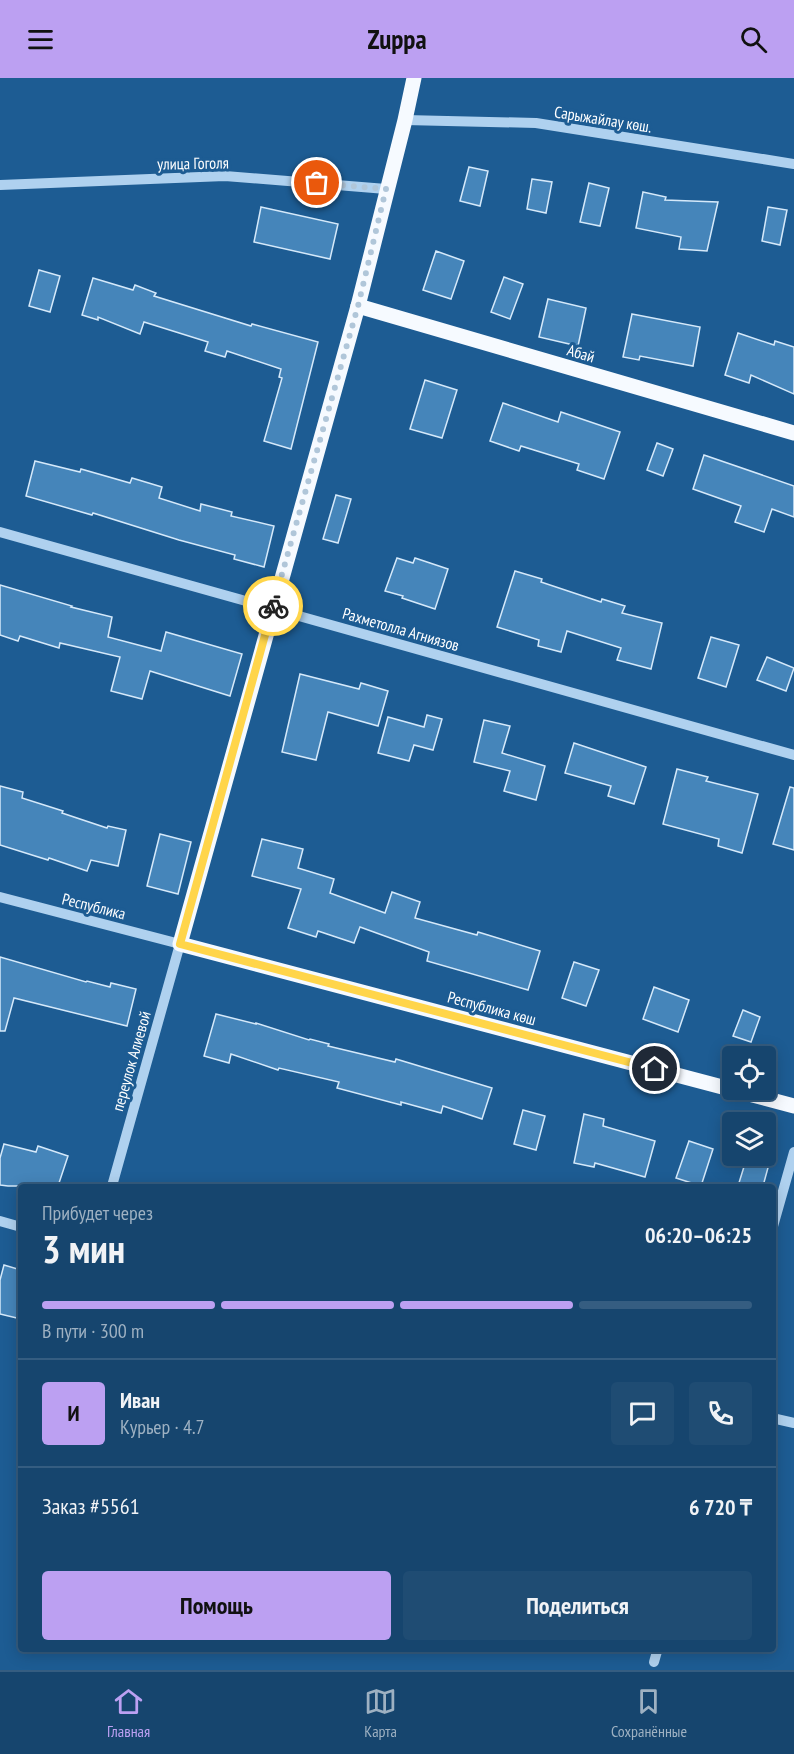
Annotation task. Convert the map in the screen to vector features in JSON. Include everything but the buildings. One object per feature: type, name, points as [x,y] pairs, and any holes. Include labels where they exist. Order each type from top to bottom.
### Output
[{"type":"main road","points":[[180,944],[358,306],[414,78]]},
{"type":"main road","name":"Абай","points":[[358,306],[794,434]]},
{"type":"main road","name":"Республика көш","points":[[180,944],[794,1106]]},
{"type":"street","name":"Сарыжайлау көш.","points":[[405,120],[536,123],[794,164]]},
{"type":"street","name":"улица Гоголя","points":[[0,184],[225,176],[386,189]]},
{"type":"street","name":"Рахметолла Агниязов","points":[[0,532],[794,755]]},
{"type":"street","name":"Республика","points":[[0,897],[180,944]]},
{"type":"street","name":"переулок Алиевой","points":[[112,1184],[180,944]]},
{"type":"street","points":[[776,1216],[794,1152]]},
{"type":"street","points":[[0,1221],[18,1226]]},
{"type":"street","points":[[776,1419],[794,1423]]},
{"type":"street","points":[[654,1662],[657,1652]]},
{"type":"way so far","points":[[273,606],[358,306],[386,189],[317,183]]},
{"type":"route","points":[[273,606],[180,944],[655,1069]]}]
